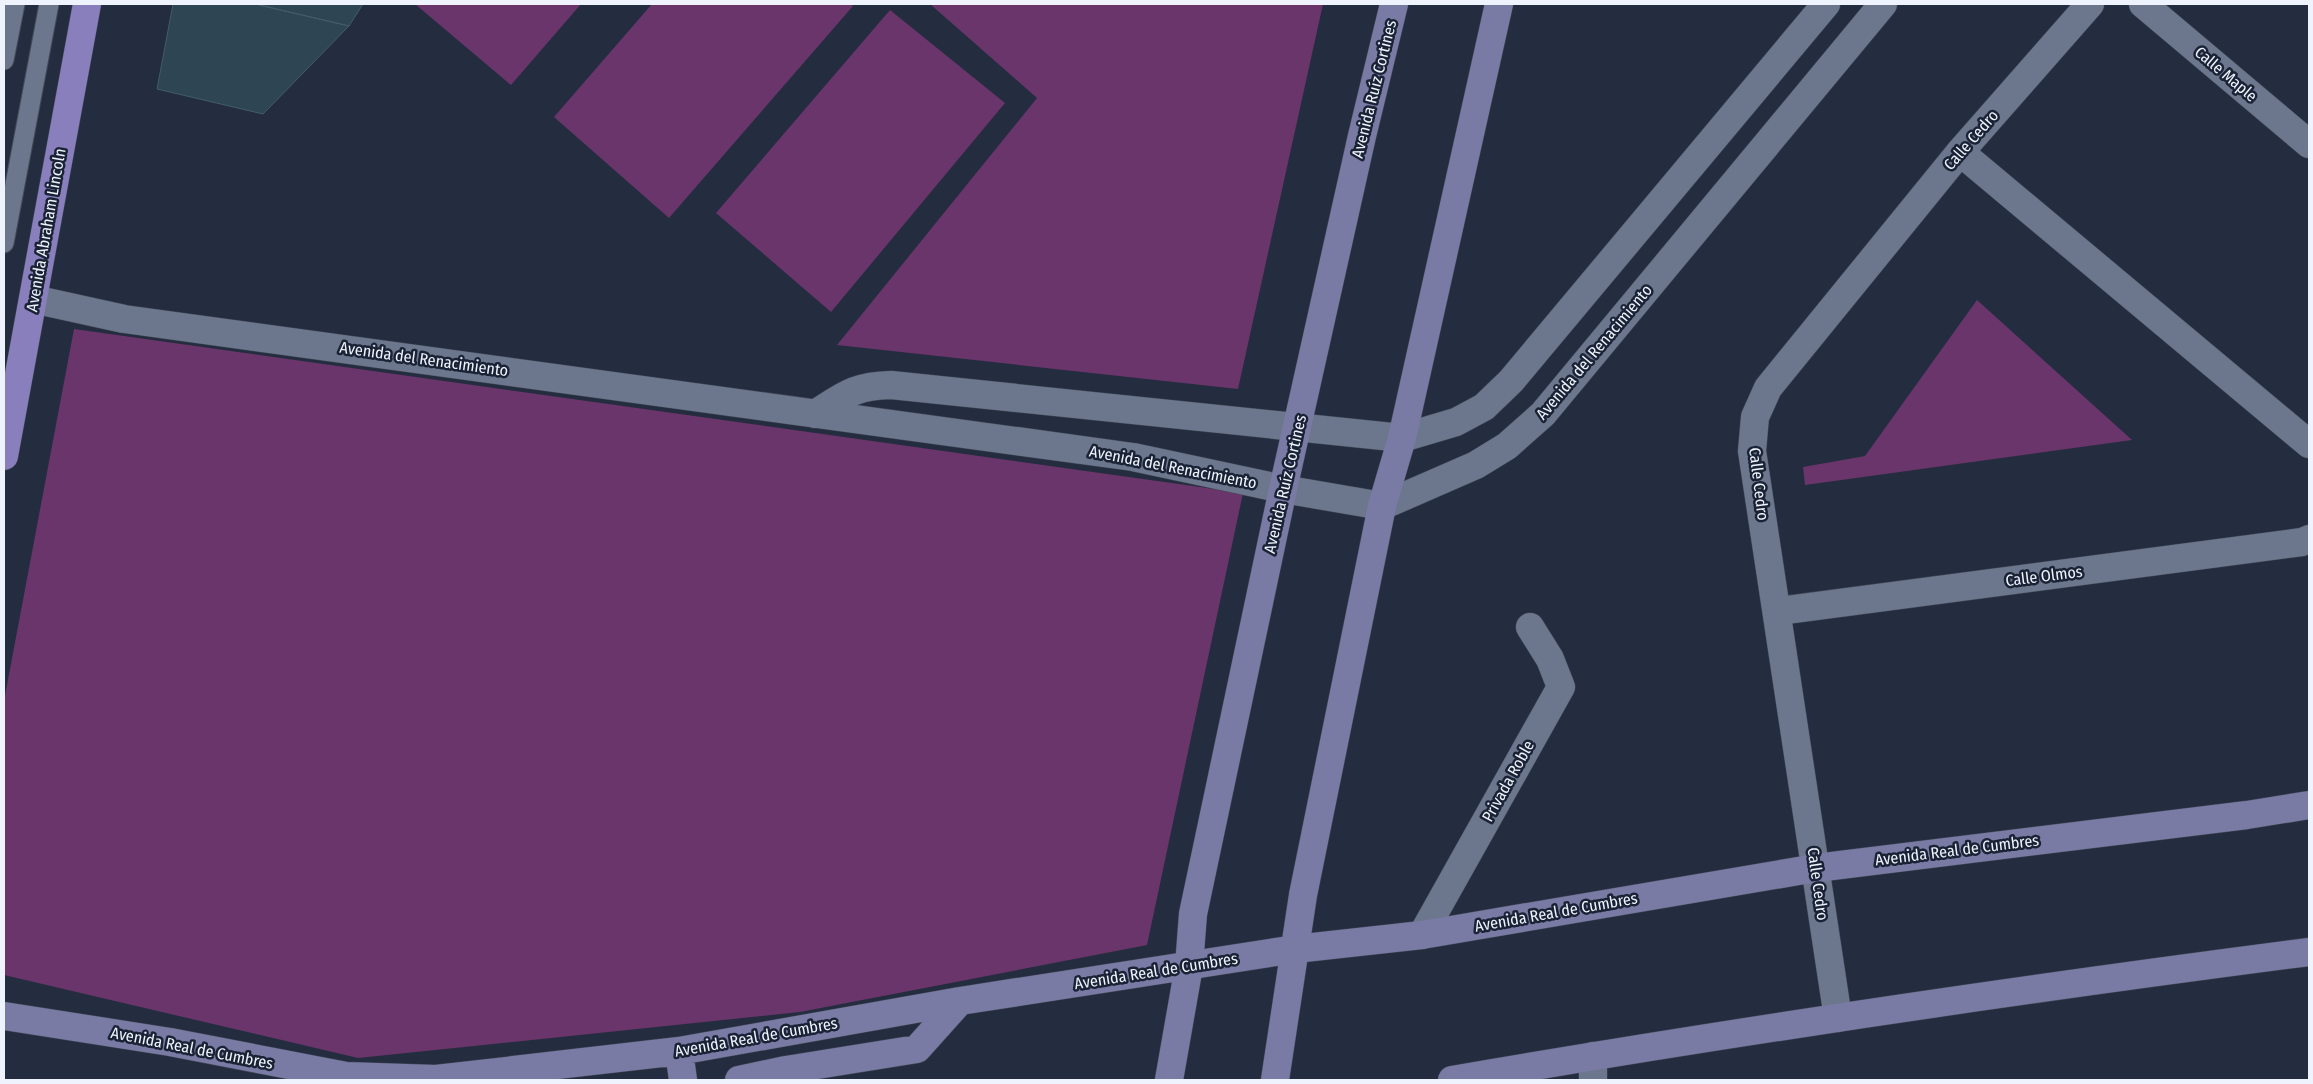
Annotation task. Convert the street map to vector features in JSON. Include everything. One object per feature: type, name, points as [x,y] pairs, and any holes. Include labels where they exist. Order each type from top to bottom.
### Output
[{"type":"main road","name":"Avenida Abraham Lincoln","points":[[4,456],[87,4]]},
{"type":"street","name":"Avenida Ruíz Cortines","points":[[1169,1080],[1189,966],[1193,914],[1283,489],[1362,136],[1394,4]]},
{"type":"street","points":[[1275,1080],[1303,895],[1382,506],[1402,438],[1498,4]]},
{"type":"street","points":[[815,414],[845,394],[866,386],[891,385],[1402,438],[1456,422],[1484,407],[1511,382],[1826,4]]},
{"type":"street","name":"Avenida del Renacimiento","points":[[33,299],[124,318],[1133,457],[1283,489],[1382,506],[1476,465],[1507,446],[1543,414],[1882,4]]},
{"type":"street","name":"Calle Cedro","points":[[1838,1018],[1778,611],[1752,451],[1755,417],[1768,388],[1960,152],[2090,4]]},
{"type":"street","name":"Calle Maple","points":[[2143,4],[2309,144]]},
{"type":"street","points":[[1960,152],[2309,444]]},
{"type":"street","name":"Calle Olmos","points":[[1778,611],[2302,542],[2309,539]]},
{"type":"street","name":"Privada Roble","points":[[1422,934],[1561,687],[1550,659],[1530,627]]},
{"type":"street","name":"Avenida Real de Cumbres","points":[[4,1016],[170,1042],[346,1076],[436,1080],[679,1051],[960,1001],[1295,949],[1422,934],[1816,868],[2247,816],[2309,805]]},
{"type":"street","points":[[1452,1080],[1593,1068],[1838,1018],[2309,952]]},
{"type":"street","points":[[739,1080],[786,1070],[917,1049],[960,1001]]},
{"type":"street","points":[[679,1051],[684,1080]]},
{"type":"lane","points":[[4,60],[15,4]]},
{"type":"lane","points":[[4,243],[49,4]]},
{"type":"shaded area","points":[[415,4],[581,4],[511,85]]},
{"type":"shaded area","points":[[652,4],[850,4],[853,6],[669,218],[554,117]]},
{"type":"shaded area","points":[[930,4],[1323,4],[1238,389],[837,345],[1037,98]]},
{"type":"shaded area","points":[[890,10],[1005,103],[831,312],[716,213]]},
{"type":"shaded area","points":[[1977,300],[2132,440],[1805,485],[1803,467],[1865,456]]},
{"type":"shaded area","points":[[74,329],[1243,493],[1147,945],[800,1012],[358,1058],[4,975],[4,701]]},
{"type":"building","points":[[173,4],[255,4],[349,26],[263,114],[157,89]]},
{"type":"building","points":[[255,4],[363,4],[349,26]]}]
